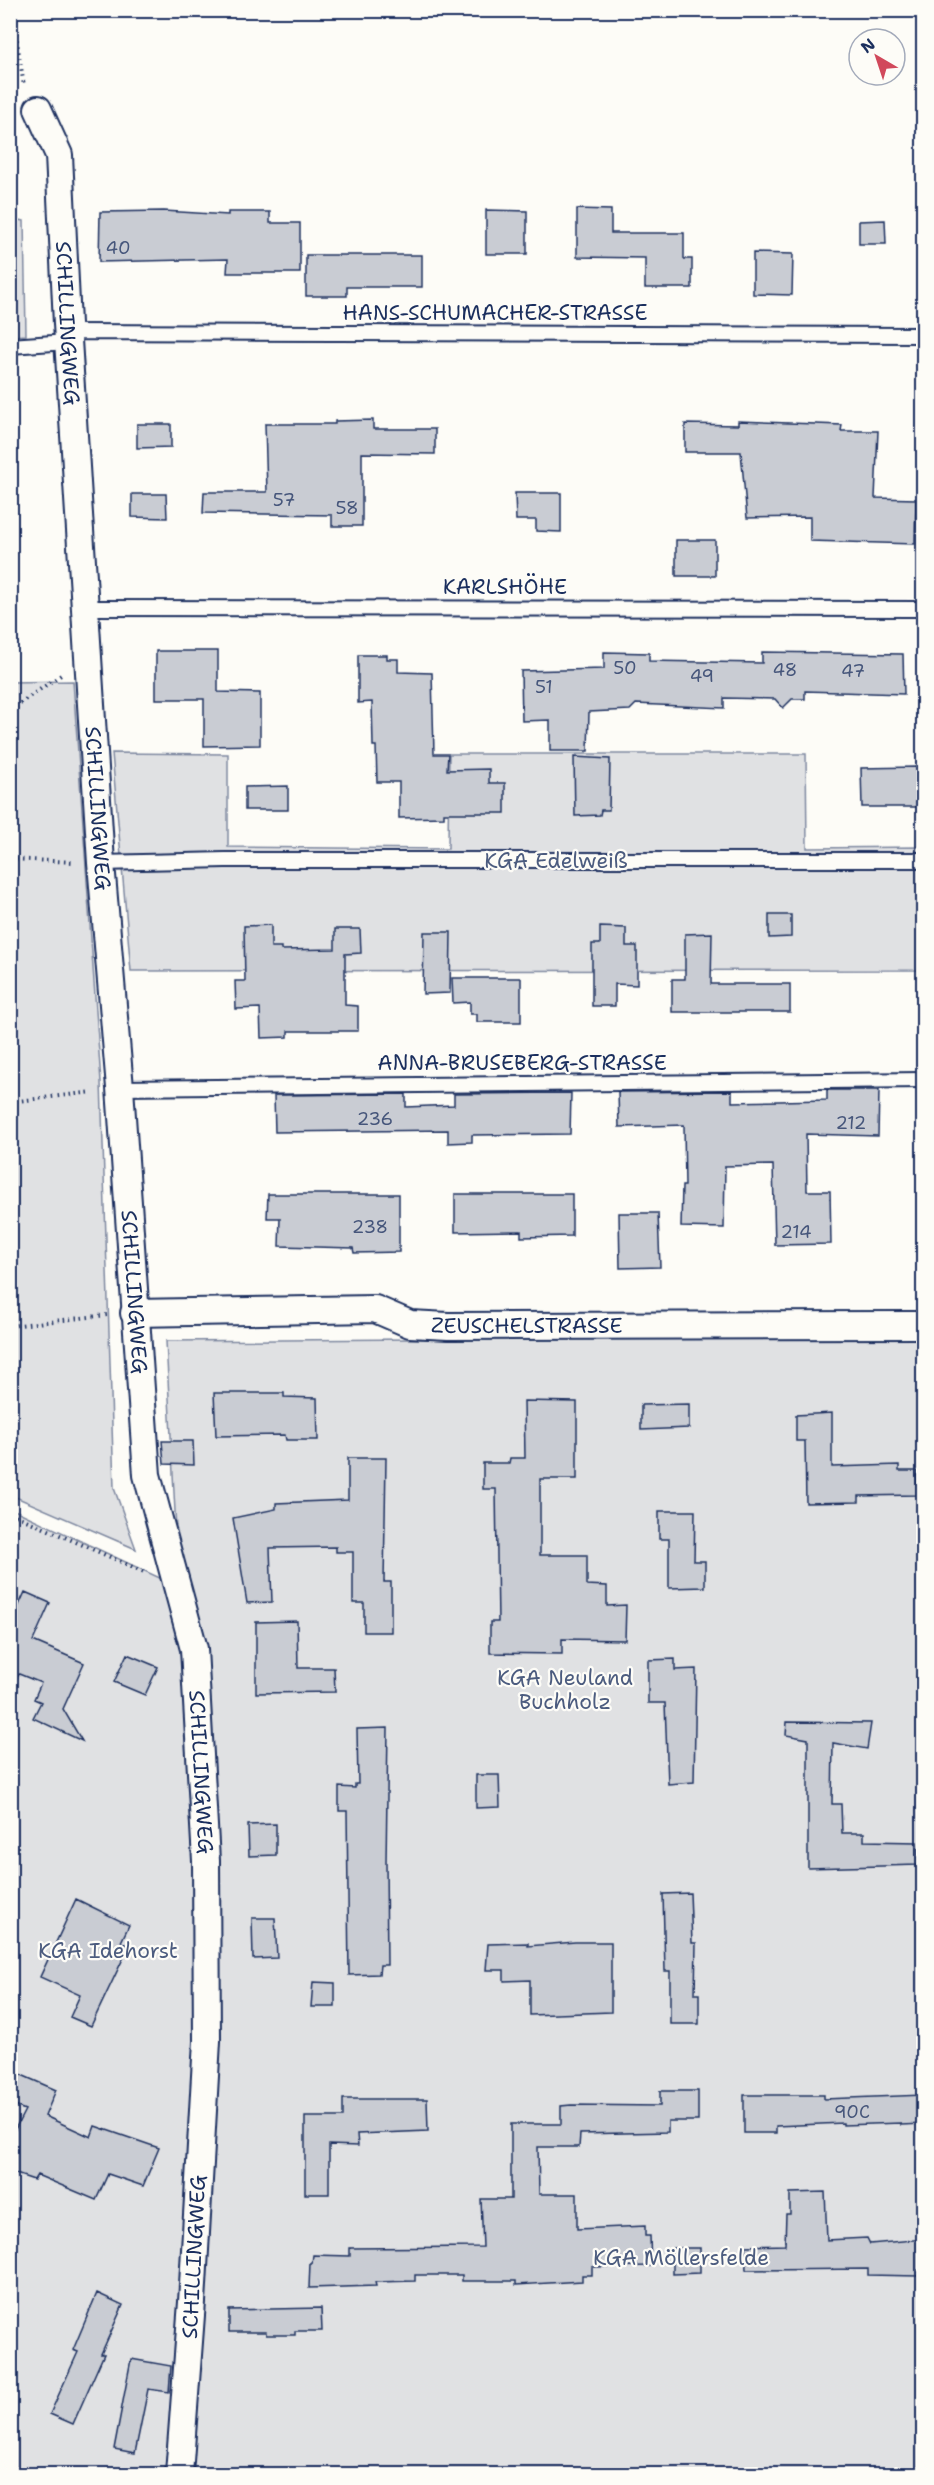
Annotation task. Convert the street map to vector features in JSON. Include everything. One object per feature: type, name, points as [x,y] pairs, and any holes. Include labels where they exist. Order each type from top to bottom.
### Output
[{"type":"street","name":"SCHILLINGWEG","points":[[38,109],[59,155],[67,337],[101,863],[120,1088],[147,1475],[179,1588],[194,1661],[206,1861],[207,2029],[192,2302],[179,2475]]},
{"type":"street","name":"ZEUSCHELSTRASSE","points":[[134,1312],[375,1309],[410,1324],[448,1326],[924,1325]]},
{"type":"lane","name":"HANS-SCHUMACHER-STRASSE","points":[[10,346],[67,337],[924,335]]},
{"type":"lane","name":"KARLSHÖHE","points":[[86,608],[924,609]]},
{"type":"lane","points":[[101,863],[225,860],[924,860]]},
{"type":"lane","name":"ANNA-BRUSEBERG-STRASSE","points":[[120,1088],[924,1080]]},
{"type":"path","points":[[12,10],[26,96],[38,109]]},
{"type":"path","points":[[10,710],[89,656]]},
{"type":"path","points":[[10,859],[101,863]]},
{"type":"path","points":[[10,1102],[120,1088]]},
{"type":"path","points":[[10,1326],[134,1312]]},
{"type":"path","points":[[10,1513],[179,1588]]},
{"type":"green space","points":[[11,219],[24,221],[26,335],[11,336]]},
{"type":"green space","points":[[73,681],[101,1082],[114,1488],[136,1549],[11,1495],[11,682]]},
{"type":"green space","name":"KGA Edelweiß","points":[[112,753],[228,754],[228,847],[448,849],[449,754],[806,754],[807,848],[923,847],[923,970],[131,971]]},
{"type":"green space","points":[[923,1335],[923,2474],[11,2474],[10,1508],[179,1587],[166,1341]]},
{"type":"building","points":[[577,209],[611,210],[611,233],[684,233],[684,259],[692,259],[692,288],[645,288],[645,258],[577,257]]},
{"type":"building","points":[[486,210],[527,211],[527,254],[486,254]]},
{"type":"building","points":[[164,211],[228,215],[228,212],[270,212],[270,223],[300,223],[300,273],[227,273],[228,259],[99,262],[100,212]]},
{"type":"building","points":[[885,220],[886,244],[859,244],[859,221]]},
{"type":"building","points":[[753,253],[793,254],[792,295],[753,294]]},
{"type":"building","points":[[306,255],[422,255],[422,287],[347,287],[347,296],[306,296]]},
{"type":"building","points":[[373,420],[373,429],[435,429],[435,454],[362,453],[362,526],[332,526],[332,515],[203,513],[204,492],[267,492],[265,424],[335,424],[335,421]]},
{"type":"building","points":[[738,421],[842,425],[841,431],[878,431],[875,498],[916,499],[915,544],[810,541],[810,517],[747,518],[741,452],[685,452],[685,424],[738,425]]},
{"type":"building","points":[[137,424],[171,424],[171,447],[137,448]]},
{"type":"building","points":[[515,493],[561,493],[561,532],[536,531],[536,520],[516,520]]},
{"type":"building","points":[[132,494],[166,494],[167,518],[132,517]]},
{"type":"building","points":[[676,540],[715,540],[715,576],[676,576]]},
{"type":"building","points":[[156,651],[218,651],[218,692],[260,693],[260,745],[204,746],[204,699],[156,699]]},
{"type":"building","points":[[604,652],[649,653],[649,661],[762,663],[762,652],[903,654],[904,694],[805,691],[805,699],[792,699],[783,708],[775,699],[724,698],[724,708],[636,704],[630,710],[589,712],[588,751],[550,751],[550,720],[522,721],[521,671],[604,669]]},
{"type":"building","points":[[358,655],[387,655],[387,659],[398,659],[398,672],[432,673],[434,754],[448,754],[447,770],[489,769],[489,783],[505,783],[505,813],[444,813],[444,817],[399,818],[399,782],[377,782],[372,702],[358,703]]},
{"type":"building","points":[[574,757],[610,759],[609,810],[601,810],[600,815],[575,816]]},
{"type":"building","points":[[917,767],[918,807],[862,807],[861,768]]},
{"type":"building","points":[[288,786],[288,810],[245,810],[245,787]]},
{"type":"building","points":[[769,915],[791,915],[791,937],[769,938]]},
{"type":"building","points":[[271,925],[271,947],[281,947],[281,950],[335,949],[335,929],[360,929],[361,953],[345,954],[345,1005],[358,1006],[358,1031],[288,1031],[288,1037],[261,1038],[260,1008],[236,1009],[235,981],[245,981],[244,926]]},
{"type":"building","points":[[600,927],[626,928],[626,946],[637,946],[637,985],[615,984],[615,1006],[592,1006],[592,944],[600,944]]},
{"type":"building","points":[[424,932],[451,932],[450,993],[423,994]]},
{"type":"building","points":[[712,933],[711,984],[790,984],[790,1012],[672,1012],[672,979],[685,979],[685,934]]},
{"type":"building","points":[[452,978],[521,978],[521,1022],[477,1022],[477,1014],[470,1014],[470,1002],[453,1003]]},
{"type":"building","points":[[827,1090],[879,1090],[878,1136],[806,1134],[807,1191],[830,1191],[831,1244],[775,1245],[773,1165],[725,1166],[724,1228],[681,1227],[682,1186],[685,1186],[684,1125],[619,1127],[618,1092],[732,1091],[732,1102],[827,1100]]},
{"type":"building","points":[[571,1093],[570,1134],[472,1135],[472,1142],[448,1143],[448,1130],[275,1132],[274,1095],[406,1094],[406,1107],[454,1105],[454,1094]]},
{"type":"building","points":[[268,1194],[399,1194],[399,1252],[354,1253],[353,1248],[279,1246],[280,1218],[267,1218]]},
{"type":"building","points":[[455,1194],[572,1194],[572,1236],[521,1237],[521,1231],[455,1232]]},
{"type":"building","points":[[619,1213],[658,1213],[660,1267],[620,1268]]},
{"type":"building","points":[[214,1393],[284,1393],[284,1397],[317,1398],[318,1440],[286,1440],[285,1435],[216,1436]]},
{"type":"building","points":[[524,1401],[577,1402],[577,1479],[540,1479],[540,1555],[587,1555],[587,1585],[607,1586],[607,1606],[626,1605],[625,1640],[562,1639],[562,1654],[490,1653],[490,1622],[498,1622],[496,1489],[483,1489],[483,1463],[509,1463],[510,1458],[525,1458]]},
{"type":"building","points":[[689,1404],[689,1428],[641,1430],[641,1405]]},
{"type":"building","points":[[832,1413],[832,1467],[899,1465],[899,1471],[917,1471],[917,1495],[859,1496],[859,1502],[806,1503],[805,1441],[796,1441],[796,1415]]},
{"type":"building","points":[[162,1441],[193,1441],[194,1465],[164,1464]]},
{"type":"building","points":[[348,1458],[386,1458],[384,1582],[391,1582],[391,1632],[364,1632],[364,1603],[353,1603],[353,1552],[336,1552],[336,1547],[270,1548],[272,1602],[247,1603],[233,1518],[276,1509],[276,1503],[348,1500]]},
{"type":"building","points":[[659,1511],[695,1511],[694,1561],[705,1561],[705,1587],[669,1588],[669,1539],[659,1539]]},
{"type":"building","points":[[25,1592],[50,1603],[33,1641],[84,1663],[63,1709],[82,1741],[33,1718],[41,1702],[34,1699],[41,1683],[19,1674],[10,1693],[10,1625]]},
{"type":"building","points":[[297,1621],[298,1668],[334,1668],[335,1692],[256,1693],[256,1622]]},
{"type":"building","points":[[127,1654],[158,1667],[145,1695],[114,1682]]},
{"type":"building","points":[[675,1659],[675,1670],[696,1669],[694,1782],[668,1784],[665,1703],[648,1703],[648,1660]]},
{"type":"building","points":[[787,1722],[871,1723],[867,1749],[833,1743],[832,1804],[841,1804],[842,1833],[864,1833],[864,1841],[917,1842],[918,1865],[808,1868],[808,1739],[786,1735]]},
{"type":"building","points":[[388,1728],[387,1965],[380,1965],[379,1974],[349,1975],[347,1811],[339,1811],[339,1787],[355,1788],[355,1784],[358,1784],[357,1729]]},
{"type":"building","points":[[476,1775],[499,1775],[500,1807],[476,1808]]},
{"type":"building","points":[[276,1824],[276,1855],[249,1856],[248,1825]]},
{"type":"building","points":[[690,1893],[692,1943],[696,1943],[695,1994],[699,1994],[699,2024],[670,2024],[670,1971],[665,1971],[663,1894]]},
{"type":"building","points":[[76,1899],[129,1925],[121,1942],[129,1946],[91,2026],[70,2017],[80,1995],[40,1977]]},
{"type":"building","points":[[252,1918],[275,1918],[277,1958],[253,1959]]},
{"type":"building","points":[[611,1942],[611,2012],[530,2015],[530,1980],[504,1981],[504,1970],[486,1970],[488,1944],[528,1943],[528,1946]]},
{"type":"building","points":[[313,1982],[335,1983],[335,2007],[311,2007]]},
{"type":"building","points":[[17,2073],[56,2090],[45,2116],[91,2137],[95,2126],[159,2148],[143,2186],[108,2174],[96,2200],[37,2175],[34,2180],[10,2172],[10,2139],[25,2110],[10,2104],[10,2087]]},
{"type":"building","points":[[660,2091],[698,2091],[698,2121],[668,2121],[668,2132],[580,2134],[579,2147],[538,2147],[539,2194],[577,2194],[577,2229],[645,2226],[645,2236],[650,2236],[651,2266],[592,2267],[592,2275],[582,2275],[582,2281],[516,2285],[516,2281],[462,2281],[462,2275],[415,2275],[415,2281],[375,2282],[376,2286],[309,2288],[310,2263],[312,2263],[313,2255],[350,2256],[350,2248],[483,2247],[481,2199],[511,2199],[511,2124],[561,2124],[561,2106],[660,2106]]},
{"type":"building","points":[[744,2095],[824,2095],[824,2099],[924,2095],[924,2124],[843,2125],[843,2123],[776,2126],[776,2133],[744,2133]]},
{"type":"building","points":[[343,2099],[427,2099],[428,2131],[357,2134],[358,2146],[329,2145],[329,2194],[305,2194],[305,2117],[343,2117]]},
{"type":"building","points":[[825,2192],[827,2240],[867,2238],[870,2244],[924,2239],[924,2270],[918,2270],[918,2276],[868,2275],[868,2269],[746,2270],[745,2246],[785,2245],[786,2214],[790,2214],[790,2193]]},
{"type":"building","points":[[673,2248],[700,2248],[700,2273],[673,2274]]},
{"type":"building","points":[[97,2293],[123,2305],[73,2424],[50,2414],[78,2352],[73,2350]]},
{"type":"building","points":[[321,2308],[322,2331],[295,2331],[295,2335],[229,2332],[229,2310]]},
{"type":"building","points":[[131,2359],[171,2366],[169,2392],[148,2389],[135,2453],[114,2449]]},
{"type":"park label","name":"KGA Neuland Buchholz","points":[[565,1690]]},
{"type":"park label","name":"KGA Idehorst","points":[[108,1951]]},
{"type":"park label","name":"KGA Möllersfelde","points":[[681,2258]]}]
